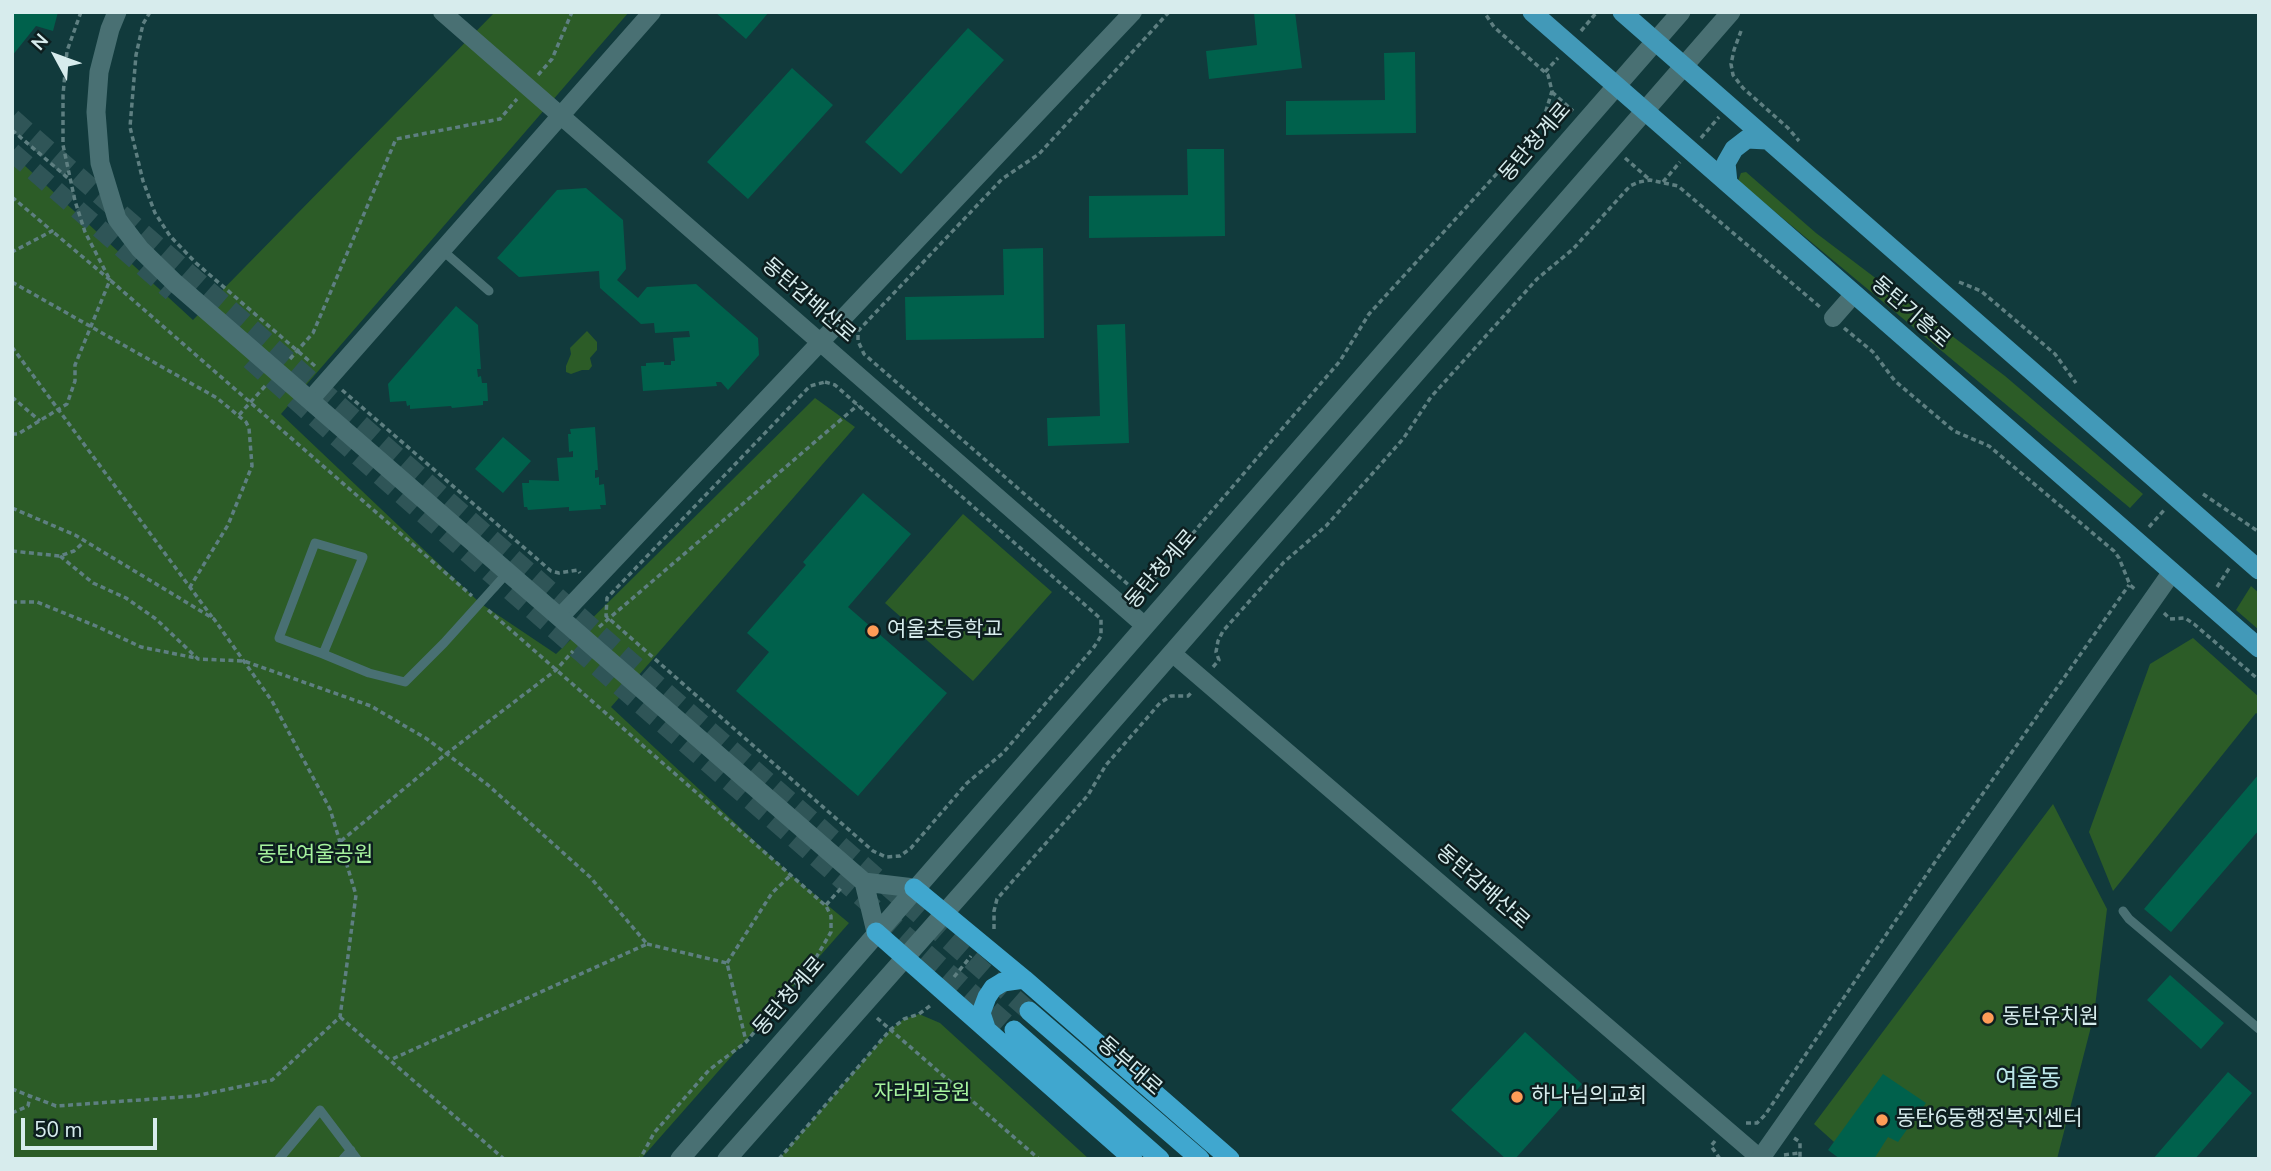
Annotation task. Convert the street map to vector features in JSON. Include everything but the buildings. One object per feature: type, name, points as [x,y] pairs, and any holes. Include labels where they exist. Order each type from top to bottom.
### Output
[{"type":"highway","points":[[914,888],[1024,979],[1230,1159]]},
{"type":"highway","points":[[876,932],[1133,1159]]},
{"type":"highway","points":[[986,1028],[981,1013],[993,988],[1003,982],[1024,979]]},
{"type":"highway","name":"동부대로","points":[[1029,1010],[1200,1159]]},
{"type":"highway","points":[[1014,1030],[1160,1159]]},
{"type":"main road","name":"동탄기흥로","points":[[1532,12],[2259,648]]},
{"type":"main road","name":"동탄기흥로","points":[[1622,12],[2259,570]]},
{"type":"main road","points":[[1728,183],[1726,163],[1734,149],[1747,139],[1767,140]]},
{"type":"street","points":[[117,12],[99,72],[96,112],[100,163],[117,219],[140,249],[864,882],[914,888]]},
{"type":"street","name":"동탄감배산로","points":[[442,12],[1144,625]]},
{"type":"street","points":[[310,400],[652,12]]},
{"type":"street","points":[[560,617],[1133,12]]},
{"type":"street","name":"동탄청계로","points":[[680,1159],[1681,12]]},
{"type":"street","points":[[727,1159],[1684,66],[1738,17]]},
{"type":"street","points":[[1833,318],[1854,294]]},
{"type":"street","points":[[1760,1159],[2172,572]]},
{"type":"street","name":"동탄감배산로","points":[[1172,653],[1760,1159]]},
{"type":"street","points":[[864,882],[876,932]]},
{"type":"lane","points":[[442,250],[489,291]]},
{"type":"lane","points":[[323,654],[363,557],[315,543],[279,638],[369,673],[405,682],[508,572]]},
{"type":"lane","points":[[2123,911],[2129,919],[2259,1029]]},
{"type":"lane","points":[[279,1159],[320,1110],[357,1159]]},
{"type":"lane","points":[[343,1159],[351,1150]]},
{"type":"path","points":[[12,434],[18,434],[68,404],[72,395],[75,365],[110,280],[85,232],[63,145],[63,95],[67,51],[81,12]]},
{"type":"path","points":[[150,12],[143,24],[136,55],[131,127],[143,181],[155,213],[170,236],[196,262],[551,571],[559,573],[578,570]]},
{"type":"path","points":[[239,415],[313,333],[396,139],[500,119],[552,58],[572,12]]},
{"type":"path","points":[[1169,12],[1039,154],[1002,179],[858,331],[858,341],[864,354],[1131,587],[1138,587],[1152,580],[1340,361],[1369,314],[1542,124],[1552,92],[1548,75],[1494,27],[1484,12]]},
{"type":"path","points":[[1738,17],[1731,64],[1733,75],[1743,88]]},
{"type":"path","points":[[12,130],[70,181]]},
{"type":"path","points":[[1219,660],[1216,652],[1223,631],[1284,562],[1326,526],[1404,439],[1431,397],[1536,279],[1573,249],[1630,186],[1650,180],[1678,186],[1873,352],[1895,381],[1944,423],[1954,431],[1989,446],[2113,551],[2119,558],[2130,584],[1937,859],[1765,1115],[1756,1122],[1744,1122]]},
{"type":"path","points":[[12,197],[826,906],[831,916],[831,932],[814,961],[746,1042],[709,1070],[654,1133],[640,1159]]},
{"type":"path","points":[[12,252],[52,231]]},
{"type":"path","points":[[12,282],[217,398],[239,415],[249,428],[252,466],[228,525],[190,587]]},
{"type":"path","points":[[12,347],[272,701],[330,808],[356,895],[340,1017],[272,1080],[195,1096],[56,1106],[12,1089]]},
{"type":"path","points":[[825,382],[835,385],[1101,619],[1101,636],[1003,753],[967,783],[911,848],[900,856],[886,858],[873,851],[607,620],[607,598],[810,386],[825,382]]},
{"type":"path","points":[[12,397],[40,421]]},
{"type":"path","points":[[340,841],[446,754],[556,670],[585,639],[858,405]]},
{"type":"path","points":[[2113,551],[2136,541],[2175,497]]},
{"type":"path","points":[[12,508],[85,541],[214,619]]},
{"type":"path","points":[[2207,603],[2255,529]]},
{"type":"path","points":[[12,551],[60,556],[74,551],[85,541]]},
{"type":"path","points":[[60,556],[93,583],[126,598],[156,620],[198,659]]},
{"type":"path","points":[[12,602],[37,603],[141,647],[198,659],[244,661],[371,706],[427,739],[488,785],[590,877],[647,944],[727,963]]},
{"type":"path","points":[[2170,619],[2185,618],[2194,624],[2259,680]]},
{"type":"path","points":[[779,1159],[890,1030],[904,1019],[927,1009],[994,929],[997,900],[1088,795],[1105,765],[1160,703],[1171,696],[1188,696]]},
{"type":"path","points":[[746,1042],[727,963],[772,892],[791,875]]},
{"type":"path","points":[[390,1060],[647,944]]},
{"type":"path","points":[[340,1017],[504,1159]]},
{"type":"path","points":[[890,1030],[1040,1159]]},
{"type":"path","points":[[12,1113],[28,1107],[30,1096]]},
{"type":"path","points":[[1800,1142],[1800,1159]]},
{"type":"path","points":[[1711,1146],[1720,1159]]},
{"type":"green space","name":"동탄여울공원","points":[[495,12],[629,12],[281,414],[480,603],[556,654],[815,398],[855,427],[611,707],[791,875],[849,923],[641,1159],[12,1159],[12,154],[193,320]]},
{"type":"green space","points":[[1746,172],[1816,233],[2005,376],[2143,494],[2130,508],[1738,181],[1741,173]]},
{"type":"green space","points":[[587,331],[597,342],[597,350],[590,358],[592,366],[589,370],[571,374],[566,372],[570,348]]},
{"type":"green space","points":[[963,514],[1052,592],[973,681],[885,603]]},
{"type":"green space","points":[[2251,586],[2259,593],[2259,630],[2236,610]]},
{"type":"green space","points":[[2193,638],[2259,697],[2259,715],[2256,713],[2113,891],[2089,832],[2150,664]]},
{"type":"green space","points":[[2053,804],[2107,909],[2094,1015],[2057,1159],[1853,1159],[1814,1124]]},
{"type":"green space","name":"자라뫼공원","points":[[919,1014],[940,1023],[1089,1159],[779,1159],[890,1030],[904,1019]]},
{"type":"tunnel","points":[[12,118],[1029,1011]]},
{"type":"tunnel","points":[[12,152],[172,292]]},
{"type":"tunnel","points":[[250,360],[1014,1030]]},
{"type":"place","name":"여울초등학교","points":[[873,631]]},
{"type":"place","name":"동탄유치원","points":[[1988,1018]]},
{"type":"place","name":"하나님의교회","points":[[1517,1097]]},
{"type":"place","name":"동탄6동행정복지센터","points":[[1882,1120]]},
{"type":"district","name":"여울동","points":[[2028,1080]]}]
